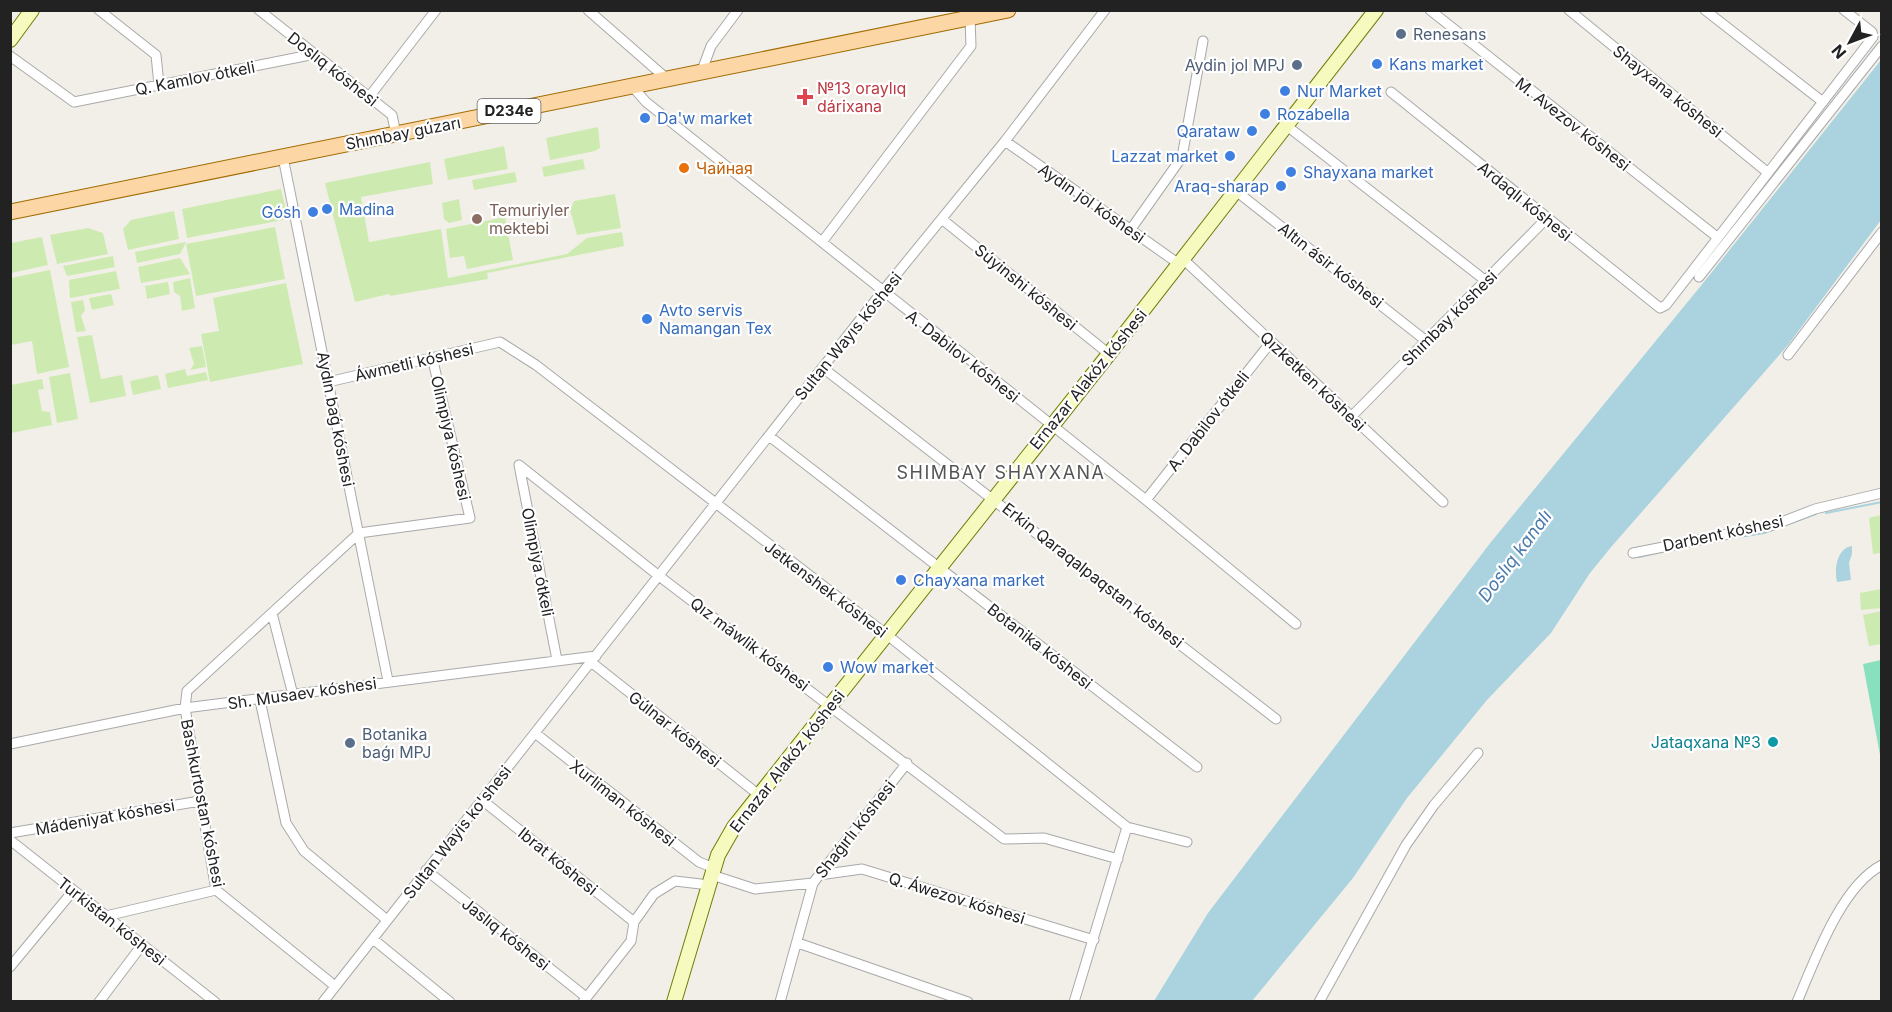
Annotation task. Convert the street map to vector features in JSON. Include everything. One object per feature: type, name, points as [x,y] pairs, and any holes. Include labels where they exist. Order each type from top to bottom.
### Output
[{"type":"main road","points":[[10,40],[32,10]]},
{"type":"main road","name":"Shımbay gúzarı","points":[[10,212],[1008,10]]},
{"type":"main road","name":"Ernazar Alakóz kóshesi","points":[[674,1002],[718,855],[734,827],[993,497],[1109,354],[1376,10]]},
{"type":"street","points":[[99,10],[156,55],[159,85]]},
{"type":"street","name":"Doslıq kóshesi","points":[[259,10],[392,115],[396,134]]},
{"type":"street","points":[[369,98],[433,14],[421,10]]},
{"type":"street","points":[[588,10],[667,79]]},
{"type":"street","points":[[701,73],[711,46],[738,10]]},
{"type":"street","name":"Sultan Wayıs kóshesi","points":[[593,659],[882,292],[1005,141],[1105,10]]},
{"type":"street","name":"M. Avezov kóshesi","points":[[1430,10],[1717,237]]},
{"type":"street","name":"Shayxana kóshesi","points":[[1569,10],[1767,172]]},
{"type":"street","points":[[1705,10],[1823,102]]},
{"type":"street","points":[[1717,237],[1873,38],[1872,32],[1844,10]]},
{"type":"street","points":[[822,242],[971,46],[970,18]]},
{"type":"street","points":[[1131,229],[1182,157],[1203,41]]},
{"type":"street","points":[[1699,277],[1881,46]]},
{"type":"street","name":"Q. Kamlov ótkeli","points":[[10,56],[74,102],[315,54]]},
{"type":"street","name":"A. Dabilov kóshesi","points":[[632,86],[646,102],[1146,500],[1296,624]]},
{"type":"street","name":"Ardaqlı kóshesi","points":[[1391,92],[1660,308],[1666,305],[1717,237]]},
{"type":"street","points":[[1287,126],[1486,281]]},
{"type":"street","name":"Aydın jol kóshesi","points":[[1005,141],[1181,262]]},
{"type":"street","name":"Aydın baǵ kóshesi","points":[[283,157],[388,681]]},
{"type":"street","name":"Altın ásir kóshesi","points":[[1236,191],[1425,340]]},
{"type":"street","name":"Shımbay kóshesi","points":[[1351,417],[1547,218]]},
{"type":"street","name":"Súyinshi kóshesi","points":[[942,220],[1109,354]]},
{"type":"street","points":[[1788,355],[1881,232]]},
{"type":"street","name":"Qızketken kóshesi","points":[[1181,262],[1271,342],[1443,502]]},
{"type":"street","name":"Áwmetli kóshesi","points":[[328,382],[500,342]]},
{"type":"street","name":"Jetkenshek kóshesi","points":[[500,342],[536,365],[886,634],[1127,827],[1187,842]]},
{"type":"street","name":"A. Dabilov ótkeli","points":[[1146,500],[1271,342]]},
{"type":"street","name":"Olimpiya kóshesi","points":[[359,533],[470,518],[432,357]]},
{"type":"street","name":"Erkin Qaraqalpaqstan kóshesi","points":[[823,368],[993,497],[1275,718]]},
{"type":"street","name":"Botanika kóshesi","points":[[770,436],[1197,767]]},
{"type":"street","name":"Qız máwlik kóshesi","points":[[519,465],[659,576],[1004,839],[1044,838],[1118,859]]},
{"type":"street","name":"Olimpiya ótkeli","points":[[519,465],[557,660]]},
{"type":"street","name":"Darbent kóshesi","points":[[1633,553],[1774,525],[1815,510],[1881,493]]},
{"type":"street","points":[[185,708],[187,692],[359,533]]},
{"type":"street","points":[[272,613],[293,695]]},
{"type":"street","name":"Sh. Musaev kóshesi","points":[[10,744],[185,708],[557,660],[593,659]]},
{"type":"street","name":"Sultan Wayis ko'shesi","points":[[323,1002],[593,659]]},
{"type":"street","name":"Gúlnar kóshesi","points":[[593,659],[759,795]]},
{"type":"street","points":[[260,700],[286,823],[304,851],[387,920]]},
{"type":"street","name":"Bashkurtostan kóshesi","points":[[185,708],[216,890],[335,986]]},
{"type":"street","name":"Xurliman kóshesi","points":[[535,733],[699,862],[712,876]]},
{"type":"street","points":[[1319,1002],[1406,845],[1434,805],[1478,753]]},
{"type":"street","name":"Shaǵırlı kóshesi","points":[[780,1002],[816,879],[907,763]]},
{"type":"street","name":"Ibrat kóshesi","points":[[482,800],[634,922]]},
{"type":"street","name":"Mádeniyat kóshesi","points":[[10,833],[200,801]]},
{"type":"street","points":[[1074,1002],[1127,827]]},
{"type":"street","name":"Turkistan kóshesi","points":[[10,840],[215,1002]]},
{"type":"street","points":[[1797,1002],[1835,920],[1867,872],[1881,865]]},
{"type":"street","name":"Q. Áwezov kóshesi","points":[[712,876],[755,889],[816,879],[862,868],[1094,940]]},
{"type":"street","name":"Jaslıq kóshesi","points":[[426,870],[585,999]]},
{"type":"street","points":[[585,999],[632,941],[634,922],[654,894],[675,881],[712,876]]},
{"type":"street","points":[[106,916],[216,890]]},
{"type":"street","points":[[10,967],[73,891]]},
{"type":"street","points":[[373,939],[450,1002]]},
{"type":"street","points":[[798,943],[968,1002]]},
{"type":"street","points":[[99,1002],[142,945]]},
{"type":"green space","points":[[598,127],[600,148],[550,160],[546,138]]},
{"type":"green space","points":[[504,146],[508,169],[448,180],[444,159]]},
{"type":"green space","points":[[583,159],[585,169],[544,177],[542,167]]},
{"type":"green space","points":[[430,162],[433,184],[361,197],[369,242],[441,229],[448,278],[567,254],[587,238],[622,232],[624,246],[487,273],[488,279],[390,296],[389,294],[355,302],[325,183]]},
{"type":"green space","points":[[515,172],[517,182],[474,190],[472,180]]},
{"type":"green space","points":[[281,189],[288,219],[187,238],[182,209]]},
{"type":"green space","points":[[615,194],[621,228],[577,235],[570,210],[574,201]]},
{"type":"green space","points":[[459,199],[462,220],[449,223],[444,219],[442,203]]},
{"type":"green space","points":[[174,211],[179,239],[128,250],[123,229],[131,220]]},
{"type":"green space","points":[[505,217],[513,260],[467,269],[464,256],[450,258],[446,229]]},
{"type":"green space","points":[[275,227],[285,279],[196,296],[186,244]]},
{"type":"green space","points":[[88,228],[103,233],[108,254],[57,264],[50,235]]},
{"type":"green space","points":[[42,237],[48,265],[11,273],[11,243]]},
{"type":"green space","points":[[186,242],[180,254],[137,263],[135,252]]},
{"type":"green space","points":[[113,256],[115,267],[67,276],[63,266]]},
{"type":"green space","points":[[180,258],[190,274],[141,283],[138,267]]},
{"type":"green space","points":[[50,270],[69,367],[37,374],[32,341],[11,345],[11,278]]},
{"type":"green space","points":[[116,271],[120,289],[70,298],[69,280]]},
{"type":"green space","points":[[190,278],[195,308],[182,311],[180,296],[174,292],[173,282]]},
{"type":"green space","points":[[168,282],[170,294],[147,299],[145,286]]},
{"type":"green space","points":[[286,283],[303,364],[210,382],[201,334],[219,331],[213,298]]},
{"type":"green space","points":[[111,294],[114,305],[92,310],[89,298]]},
{"type":"green space","points":[[83,300],[85,310],[81,316],[86,331],[76,332],[71,302]]},
{"type":"green space","points":[[92,335],[101,379],[122,375],[126,396],[90,403],[77,337]]},
{"type":"green space","points":[[202,346],[206,367],[190,370],[194,364],[189,348]]},
{"type":"green space","points":[[185,369],[187,376],[206,372],[208,380],[168,388],[165,374]]},
{"type":"green space","points":[[70,373],[78,419],[57,423],[49,377]]},
{"type":"green space","points":[[158,375],[161,389],[133,395],[130,381]]},
{"type":"green space","points":[[42,379],[44,389],[38,390],[42,411],[50,412],[52,425],[11,433],[11,385]]},
{"type":"green space","points":[[1881,515],[1881,553],[1873,554],[1869,518]]},
{"type":"green space","points":[[1881,589],[1881,608],[1861,610],[1860,593]]},
{"type":"green space","points":[[1881,611],[1881,644],[1869,646],[1863,615]]},
{"type":"green space","points":[[1882,660],[1881,760],[1863,664]]},
{"type":"water","name":"Doslıq kanalı","points":[[1881,60],[1881,220],[1788,345],[1612,546],[1590,573],[1551,633],[1487,700],[1407,798],[1353,878],[1252,1001],[1154,1001],[1208,913],[1491,542],[1704,282]]},
{"type":"water","points":[[1852,546],[1849,563],[1851,580],[1837,582],[1836,571],[1840,555]]},
{"type":"waterway","points":[[1826,513],[1882,502]]},
{"type":"waterway","points":[[1739,537],[1764,533],[1816,514]]},
{"type":"waterway","points":[[1639,557],[1669,550]]},
{"type":"place","name":"Renesans","points":[[1401,34]]},
{"type":"place","name":"Kans market","points":[[1377,64]]},
{"type":"place","name":"Aydin jol MPJ","points":[[1297,65]]},
{"type":"place","name":"Nur Market","points":[[1285,91]]},
{"type":"place","name":"№13 oraylıq dárixana","points":[[805,97]]},
{"type":"place","name":"Rozabella","points":[[1265,114]]},
{"type":"place","name":"Da'w market","points":[[645,118]]},
{"type":"place","name":"Qarataw","points":[[1252,131]]},
{"type":"place","name":"Lazzat market","points":[[1230,156]]},
{"type":"place","name":"Чайная","points":[[684,168]]},
{"type":"place","name":"Shayxana market","points":[[1291,172]]},
{"type":"place","name":"Araq-sharap","points":[[1281,186]]},
{"type":"place","name":"Madina","points":[[327,209]]},
{"type":"place","name":"Gósh","points":[[313,212]]},
{"type":"place","name":"Temuriyler mektebi","points":[[477,219]]},
{"type":"place","name":"Avto servis Namangan Tex","points":[[647,319]]},
{"type":"place","name":"Chayxana market","points":[[901,580]]},
{"type":"place","name":"Wow market","points":[[828,667]]},
{"type":"place","name":"Jataqxana №3","points":[[1773,742]]},
{"type":"place","name":"Botanika baǵı MPJ","points":[[350,743]]},
{"type":"district","name":"SHIMBAY SHAYXANA","points":[[1001,473]]}]
